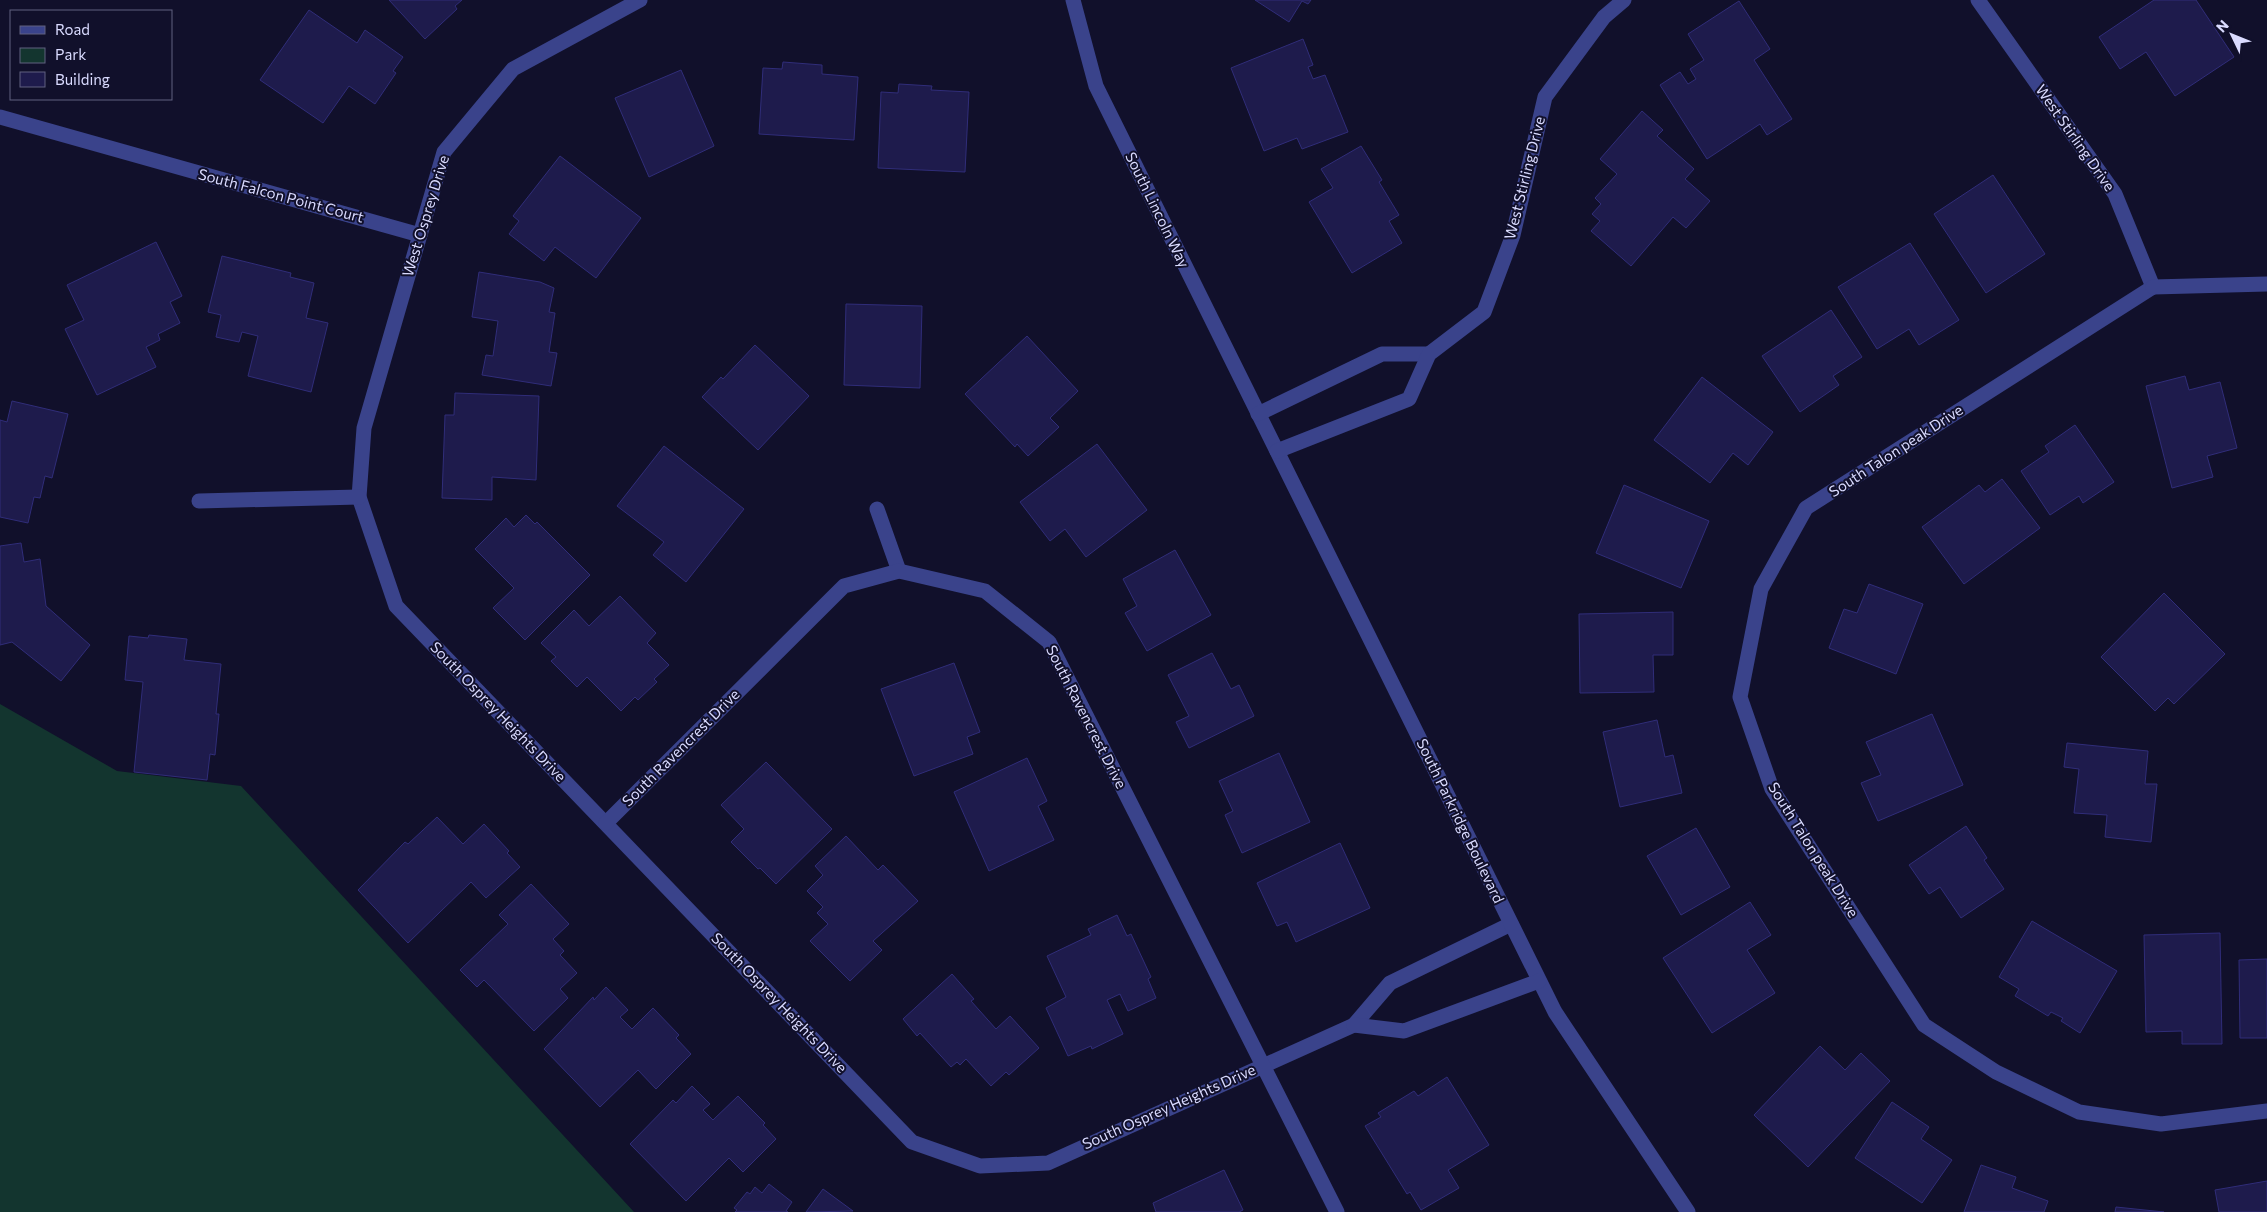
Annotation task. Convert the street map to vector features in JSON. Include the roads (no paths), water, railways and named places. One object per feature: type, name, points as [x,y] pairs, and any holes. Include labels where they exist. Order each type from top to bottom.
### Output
[{"type":"street","name":"West Osprey Drive","points":[[359,497],[364,428],[444,152],[513,69],[640,0]]},
{"type":"street","name":"South Lincoln Way","points":[[1069,0],[1096,86],[1258,414]]},
{"type":"street","name":"West Stirling Drive","points":[[1429,354],[1484,312],[1513,235],[1545,97],[1604,17],[1624,0]]},
{"type":"street","name":"West Stirling Drive","points":[[1978,0],[2115,194],[2153,287]]},
{"type":"street","name":"South Falcon Point Court","points":[[0,117],[420,235]]},
{"type":"street","points":[[2153,287],[2267,284]]},
{"type":"street","name":"South Talon peak Drive","points":[[2153,287],[1806,508],[1761,589],[1740,697],[1772,789],[1924,1025],[1996,1072],[2079,1112],[2161,1124],[2267,1111]]},
{"type":"street","points":[[1258,414],[1382,354],[1429,354],[1409,399],[1277,452]]},
{"type":"street","name":"South Parkridge Boulevard","points":[[1258,414],[1554,1012],[1688,1212]]},
{"type":"street","points":[[199,501],[359,497]]},
{"type":"street","name":"South Osprey Heights Drive","points":[[359,497],[396,606],[912,1142],[980,1166],[1048,1163],[1354,1025],[1390,983],[1511,924]]},
{"type":"street","points":[[877,509],[899,571]]},
{"type":"street","name":"South Ravencrest Drive","points":[[606,823],[844,586],[899,571],[985,591],[1049,642],[1337,1212]]},
{"type":"street","name":"South Osprey Heights Drive","points":[[1354,1025],[1404,1030],[1539,981]]}]
